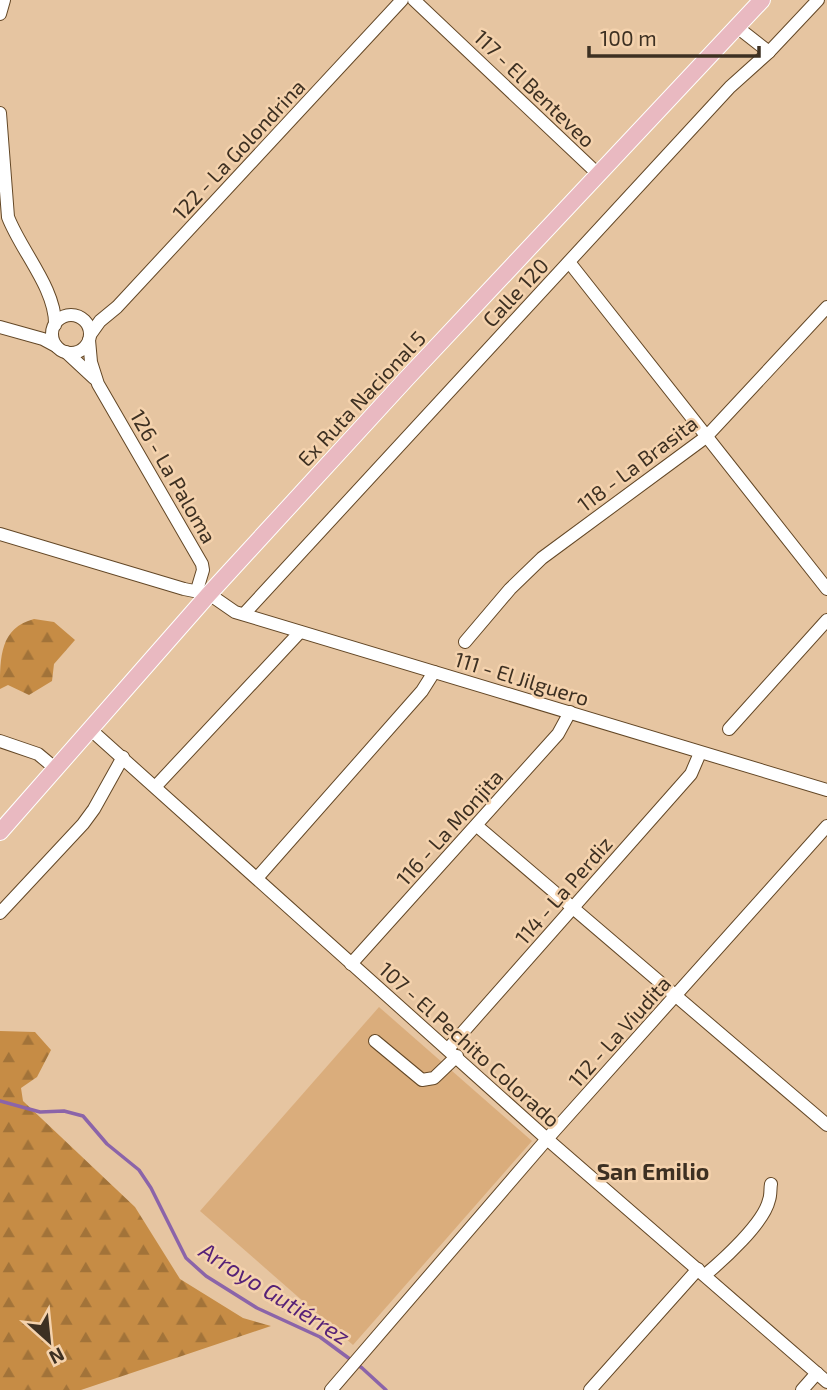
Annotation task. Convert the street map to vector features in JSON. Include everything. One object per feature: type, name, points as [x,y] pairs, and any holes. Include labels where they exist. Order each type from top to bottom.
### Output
[{"type":"main road","name":"Ex Ruta Nacional 5","points":[[0,832],[91,730],[204,592],[762,0]]},
{"type":"street","points":[[0,14],[4,0]]},
{"type":"street","name":"122 - La Golondrina","points":[[89,338],[100,321],[117,307],[402,0]]},
{"type":"street","name":"117 - El Benteveo","points":[[414,0],[598,174]]},
{"type":"street","name":"Calle 120","points":[[244,614],[730,87],[769,52],[818,0]]},
{"type":"street","points":[[737,27],[769,52]]},
{"type":"street","points":[[0,113],[8,217],[14,233],[52,301],[58,308],[79,318],[89,338],[77,352],[0,327]]},
{"type":"street","points":[[569,262],[827,589]]},
{"type":"street","points":[[52,301],[54,328],[61,349]]},
{"type":"street","name":"118 - La Brasita","points":[[465,642],[509,589],[542,558],[706,437],[827,307]]},
{"type":"street","points":[[39,338],[54,328],[63,317],[100,321]]},
{"type":"street","name":"126 - La Paloma","points":[[89,338],[91,362],[98,384]]},
{"type":"street","name":"126 - La Paloma","points":[[61,349],[87,370],[98,384],[202,564],[204,592]]},
{"type":"street","name":"111 - El Jilguero","points":[[0,534],[184,589],[204,592],[235,612],[827,790]]},
{"type":"street","points":[[729,729],[827,620]]},
{"type":"street","points":[[156,786],[300,632]]},
{"type":"street","points":[[257,878],[422,691],[434,672]]},
{"type":"street","name":"116 - La Monjita","points":[[352,964],[558,734],[570,712]]},
{"type":"street","name":"107 - El Pechito Colorado","points":[[91,730],[547,1139],[822,1378]]},
{"type":"street","points":[[0,741],[37,754],[57,769]]},
{"type":"street","name":"114 - La Perdiz","points":[[375,1041],[422,1080],[434,1078],[574,907],[691,774],[700,753]]},
{"type":"street","points":[[0,913],[83,824],[123,757]]},
{"type":"street","points":[[477,826],[826,1123]]},
{"type":"street","name":"112 - La Viudita","points":[[331,1390],[547,1139],[827,826]]},
{"type":"street","points":[[590,1390],[702,1272],[726,1257],[760,1218],[769,1202],[771,1184]]},
{"type":"street","points":[[802,1390],[822,1378]]},
{"type":"green space","points":[[34,619],[54,622],[75,640],[54,664],[52,681],[29,695],[8,685],[0,689],[4,645],[14,629]]},
{"type":"green space","points":[[0,1031],[35,1032],[51,1050],[37,1077],[21,1088],[23,1101],[135,1207],[180,1279],[243,1318],[271,1326],[81,1390],[0,1390]]},
{"type":"shaded area","points":[[379,1007],[532,1141],[353,1345],[200,1211]]},
{"type":"waterway","name":"Arroyo Gutiérrez","points":[[0,1101],[40,1112],[64,1111],[83,1116],[107,1144],[139,1170],[151,1188],[186,1258],[206,1276],[257,1308],[320,1337],[362,1368],[386,1390]]},
{"type":"district","name":"San Emilio","points":[[653,1171]]}]
